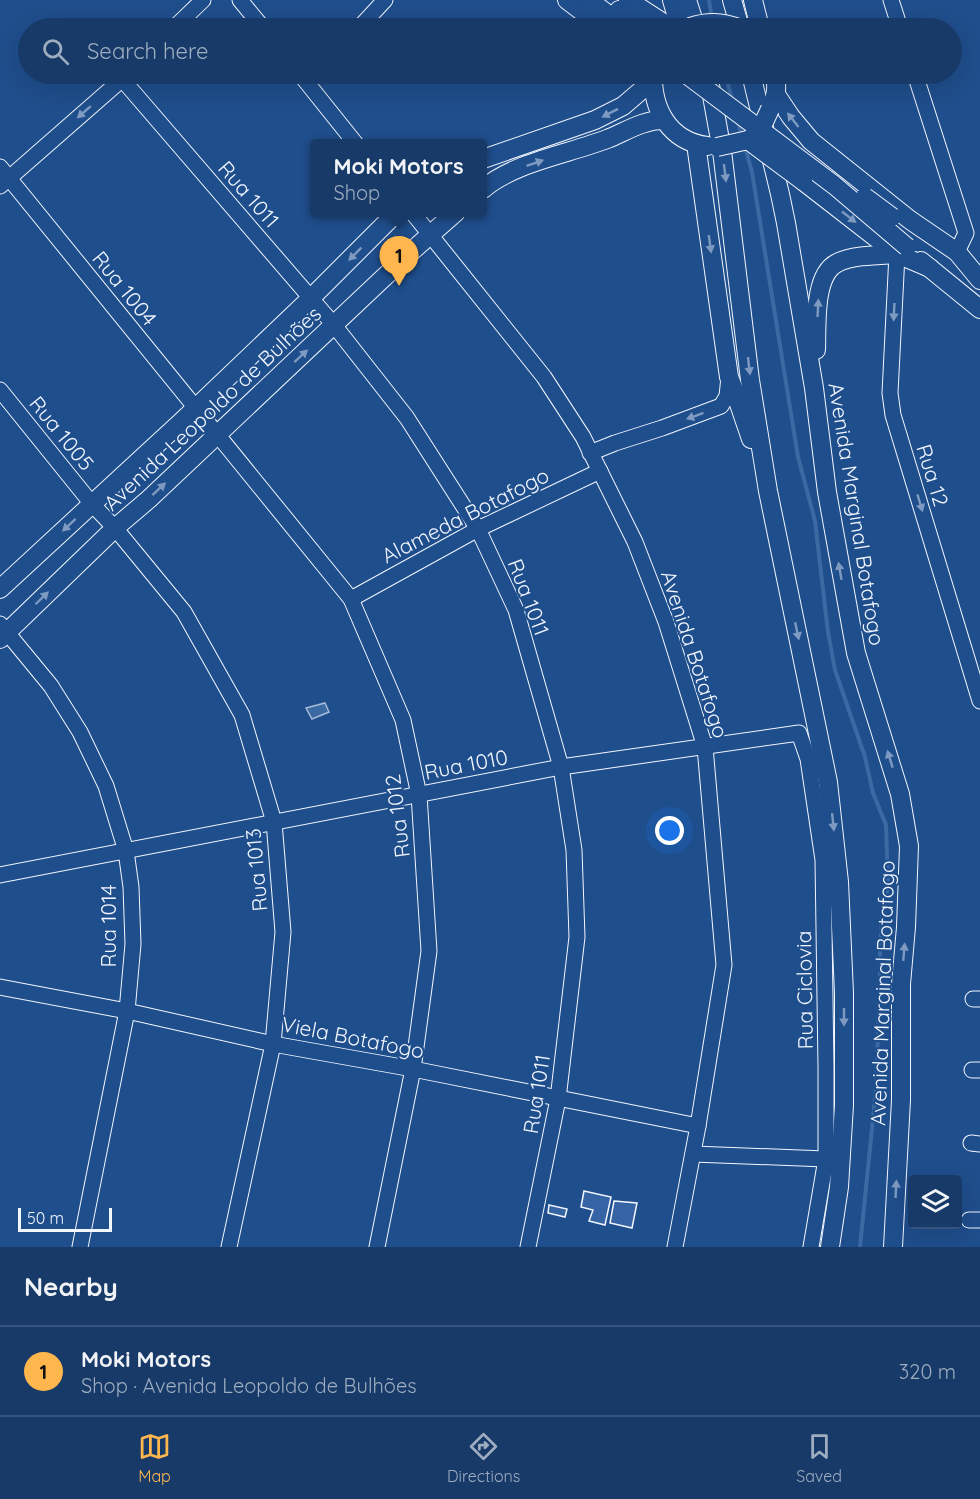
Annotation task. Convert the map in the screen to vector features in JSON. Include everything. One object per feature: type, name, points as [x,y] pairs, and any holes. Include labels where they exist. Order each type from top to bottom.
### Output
[{"type":"main road","points":[[567,0],[591,18]]},
{"type":"main road","points":[[588,0],[612,18]]},
{"type":"main road","points":[[606,0],[630,18]]},
{"type":"main road","points":[[672,0],[679,18]]},
{"type":"main road","points":[[687,0],[687,18]]},
{"type":"main road","points":[[732,0],[736,18]]},
{"type":"main road","points":[[753,0],[758,18]]},
{"type":"main road","points":[[632,1],[657,18]]},
{"type":"main road","points":[[487,158],[595,120],[623,106],[647,84]]},
{"type":"main road","points":[[654,84],[655,100],[663,120],[680,136],[696,144],[717,147],[748,140],[759,133],[773,103],[777,84]]},
{"type":"main road","points":[[699,84],[834,185],[902,250]]},
{"type":"main road","name":"Avenida Marginal Botafogo","points":[[710,84],[722,151],[750,380],[768,491],[828,782],[839,882],[843,993],[843,1105],[839,1187],[830,1247]]},
{"type":"main road","points":[[716,84],[932,250],[980,280]]},
{"type":"main road","name":"Avenida Marginal Botafogo","points":[[753,84],[780,194],[814,388],[827,492],[856,653],[900,794],[909,846],[901,984],[901,1101],[893,1247]]},
{"type":"main road","points":[[773,103],[790,117],[811,141],[910,220],[957,252],[980,280]]},
{"type":"main road","points":[[487,186],[513,170],[607,139],[651,120],[663,120]]},
{"type":"main road","points":[[748,140],[803,181],[930,268],[980,309]]},
{"type":"main road","points":[[696,144],[729,377],[768,491]]},
{"type":"main road","name":"Avenida Leopoldo de Bulhões","points":[[0,589],[196,407],[393,217]]},
{"type":"main road","name":"Avenida Leopoldo de Bulhões","points":[[2,632],[451,217]]},
{"type":"main road","points":[[814,388],[818,293],[826,273],[836,263],[852,258],[902,250]]},
{"type":"street","points":[[184,18],[203,0]]},
{"type":"street","points":[[240,0],[255,18]]},
{"type":"street","points":[[368,18],[385,0]]},
{"type":"street","points":[[891,0],[897,18]]},
{"type":"street","points":[[3,177],[115,84]]},
{"type":"street","name":"Rua 1011","points":[[132,84],[311,298],[407,418],[478,529],[516,610],[561,767],[574,850],[577,937],[558,1100],[528,1247]]},
{"type":"street","points":[[313,84],[352,139]]},
{"type":"street","points":[[918,84],[966,233],[957,252]]},
{"type":"street","name":"Rua 1004","points":[[3,177],[196,407],[216,435]]},
{"type":"street","name":"Avenida Botafogo","points":[[416,217],[544,377],[583,437],[635,542],[666,622],[705,747],[724,965],[698,1126],[675,1247]]},
{"type":"street","name":"Rua 12","points":[[902,250],[890,393],[893,414],[980,701]]},
{"type":"street","points":[[591,453],[721,406],[727,396],[729,377]]},
{"type":"street","name":"Rua 1005","points":[[0,390],[92,504],[116,528]]},
{"type":"street","name":"Rua 1012","points":[[216,435],[351,598],[403,720],[419,795],[429,951],[413,1069],[377,1247]]},
{"type":"street","name":"Alameda Botafogo","points":[[351,598],[478,529],[600,471]]},
{"type":"street","name":"Rua 1013","points":[[116,528],[184,612],[242,715],[274,822],[283,932],[273,1044],[229,1247]]},
{"type":"street","name":"Rua 1014","points":[[2,632],[51,686],[80,732],[106,786],[126,851],[131,887],[133,944],[127,1011],[80,1247]]},
{"type":"street","name":"Rua 1010","points":[[0,875],[561,767],[800,733]]},
{"type":"street","name":"Rua Ciclovia","points":[[800,733],[808,759],[823,860],[826,1159],[811,1247]]},
{"type":"street","name":"Viela Botafogo","points":[[0,987],[127,1011],[273,1044],[413,1069],[558,1100],[698,1126]]},
{"type":"street","points":[[693,1154],[826,1159]]},
{"type":"water","points":[[325,703],[329,712],[312,719],[306,708]]},
{"type":"building","points":[[584,1191],[611,1197],[605,1225],[589,1221],[593,1210],[581,1207]]},
{"type":"building","points":[[614,1201],[637,1203],[632,1228],[610,1223]]},
{"type":"building","points":[[549,1205],[567,1209],[565,1217],[548,1213]]},
{"type":"waterway","points":[[709,0],[712,18]]},
{"type":"waterway","points":[[728,84],[733,102]]},
{"type":"waterway","points":[[738,121],[742,137]]},
{"type":"waterway","points":[[745,147],[752,172],[798,457],[815,521],[828,632],[835,670],[865,757],[873,793],[886,825],[888,886],[880,947],[876,1089],[860,1247]]},
{"type":"place","name":"Moki Motors","points":[[399,286]]}]
